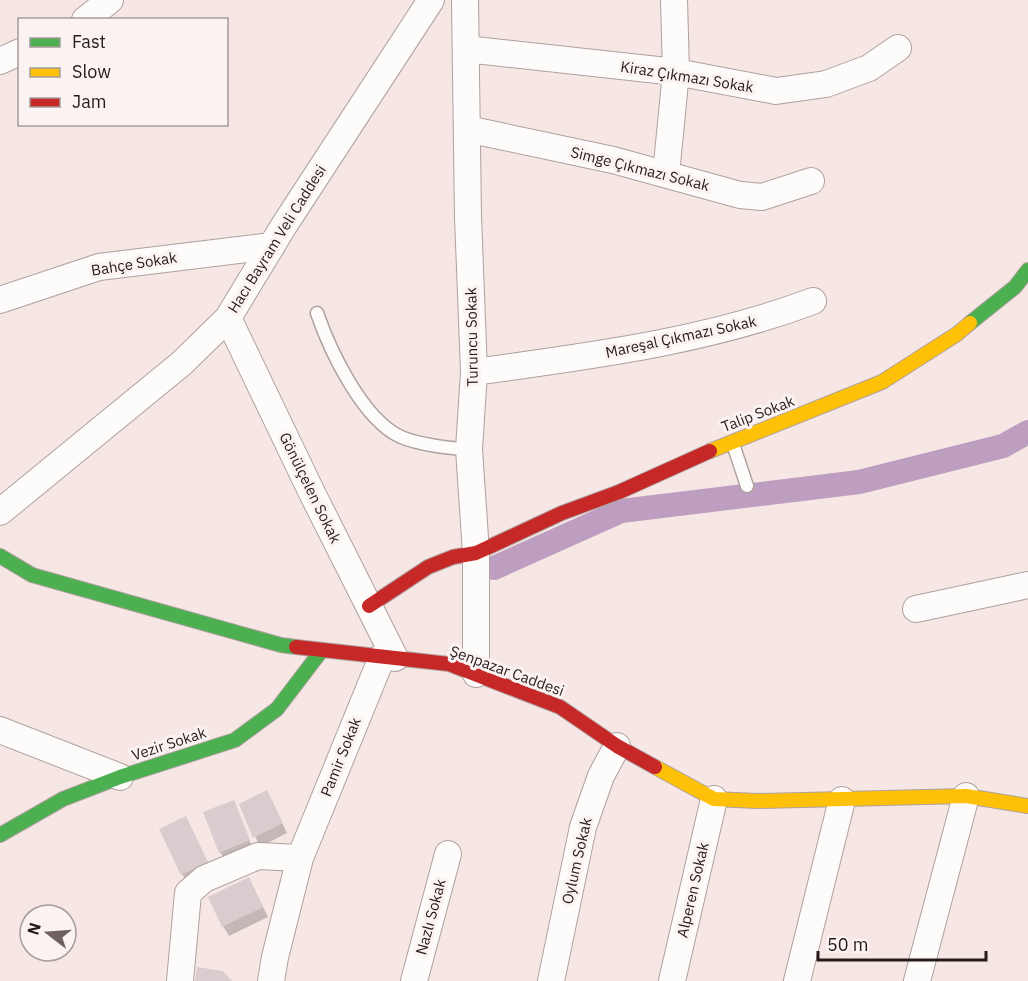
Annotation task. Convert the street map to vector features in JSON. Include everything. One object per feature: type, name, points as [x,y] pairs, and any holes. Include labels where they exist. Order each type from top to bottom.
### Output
[{"type":"street","points":[[88,18],[110,0]]},
{"type":"street","name":"Hacı Bayram Veli Caddesi","points":[[0,512],[182,363],[228,318],[431,0]]},
{"type":"street","name":"Turuncu Sokak","points":[[465,0],[474,372],[469,449],[477,553],[476,674]]},
{"type":"street","points":[[666,174],[676,72],[674,0]]},
{"type":"street","name":"Kiraz Çıkmazı Sokak","points":[[466,49],[676,72],[776,91],[826,84],[869,68],[898,48]]},
{"type":"street","points":[[0,61],[18,53]]},
{"type":"street","name":"Simge Çıkmazı Sokak","points":[[467,129],[613,160],[740,195],[762,197],[811,181]]},
{"type":"street","name":"Bahçe Sokak","points":[[0,300],[99,267],[272,246]]},
{"type":"street","name":"Talip Sokak","points":[[369,606],[428,567],[453,557],[477,553],[562,513],[619,492],[697,456],[882,382],[957,334],[1015,287],[1028,270]]},
{"type":"street","name":"Mareşal Çıkmazı Sokak","points":[[474,372],[642,348],[728,329],[771,317],[813,301]]},
{"type":"street","name":"Gönülçelen Sokak","points":[[228,318],[369,606],[388,657]]},
{"type":"street","name":"Şenpazar Caddesi","points":[[0,556],[32,575],[281,645],[449,664],[560,707],[617,746],[714,799],[842,800],[966,796],[1028,806]]},
{"type":"street","points":[[916,609],[1028,585]]},
{"type":"street","name":"Vezir Sokak","points":[[0,835],[63,799],[120,777],[235,740],[277,710],[322,650]]},
{"type":"street","name":"Pamir Sokak","points":[[272,981],[275,957],[300,858],[388,657]]},
{"type":"street","points":[[0,730],[120,777]]},
{"type":"street","name":"Oylum Sokak","points":[[551,981],[584,827],[601,776],[617,746]]},
{"type":"street","points":[[917,981],[966,796]]},
{"type":"street","name":"Alperen Sokak","points":[[672,981],[714,799]]},
{"type":"street","points":[[797,981],[842,800]]},
{"type":"street","points":[[11,809],[34,815]]},
{"type":"street","name":"Nazlı Sokak","points":[[414,981],[448,854]]},
{"type":"street","points":[[180,981],[188,893],[204,879],[258,856],[300,858]]},
{"type":"lane","points":[[317,313],[333,354],[369,412],[400,437],[451,449],[469,449]]},
{"type":"lane","points":[[732,442],[747,486]]},
{"type":"building","points":[[267,790],[283,823],[253,838],[239,804]]},
{"type":"building","points":[[234,800],[250,840],[219,853],[203,812]]},
{"type":"building","points":[[186,816],[208,862],[181,875],[159,829]]},
{"type":"building","points":[[249,877],[263,907],[222,927],[208,897]]},
{"type":"building","points":[[197,967],[223,971],[232,981],[195,981]]},
{"type":"waterway","points":[[494,568],[621,511],[859,482],[1003,446],[1028,432]]},
{"type":"traffic: fast","points":[[970,323],[1015,287],[1028,270]]},
{"type":"traffic: fast","points":[[0,556],[32,575],[281,645],[296,647]]},
{"type":"traffic: fast","points":[[0,835],[63,799],[120,777],[235,740],[277,709],[322,650]]},
{"type":"traffic: slow","points":[[710,451],[882,382],[957,334],[970,323]]},
{"type":"traffic: slow","points":[[655,767],[714,799],[757,801],[966,796],[1028,806]]},
{"type":"traffic: jam","points":[[369,606],[428,567],[453,557],[476,553],[562,513],[619,492],[710,451]]},
{"type":"traffic: jam","points":[[296,647],[449,664],[560,707],[617,746],[655,767]]}]
